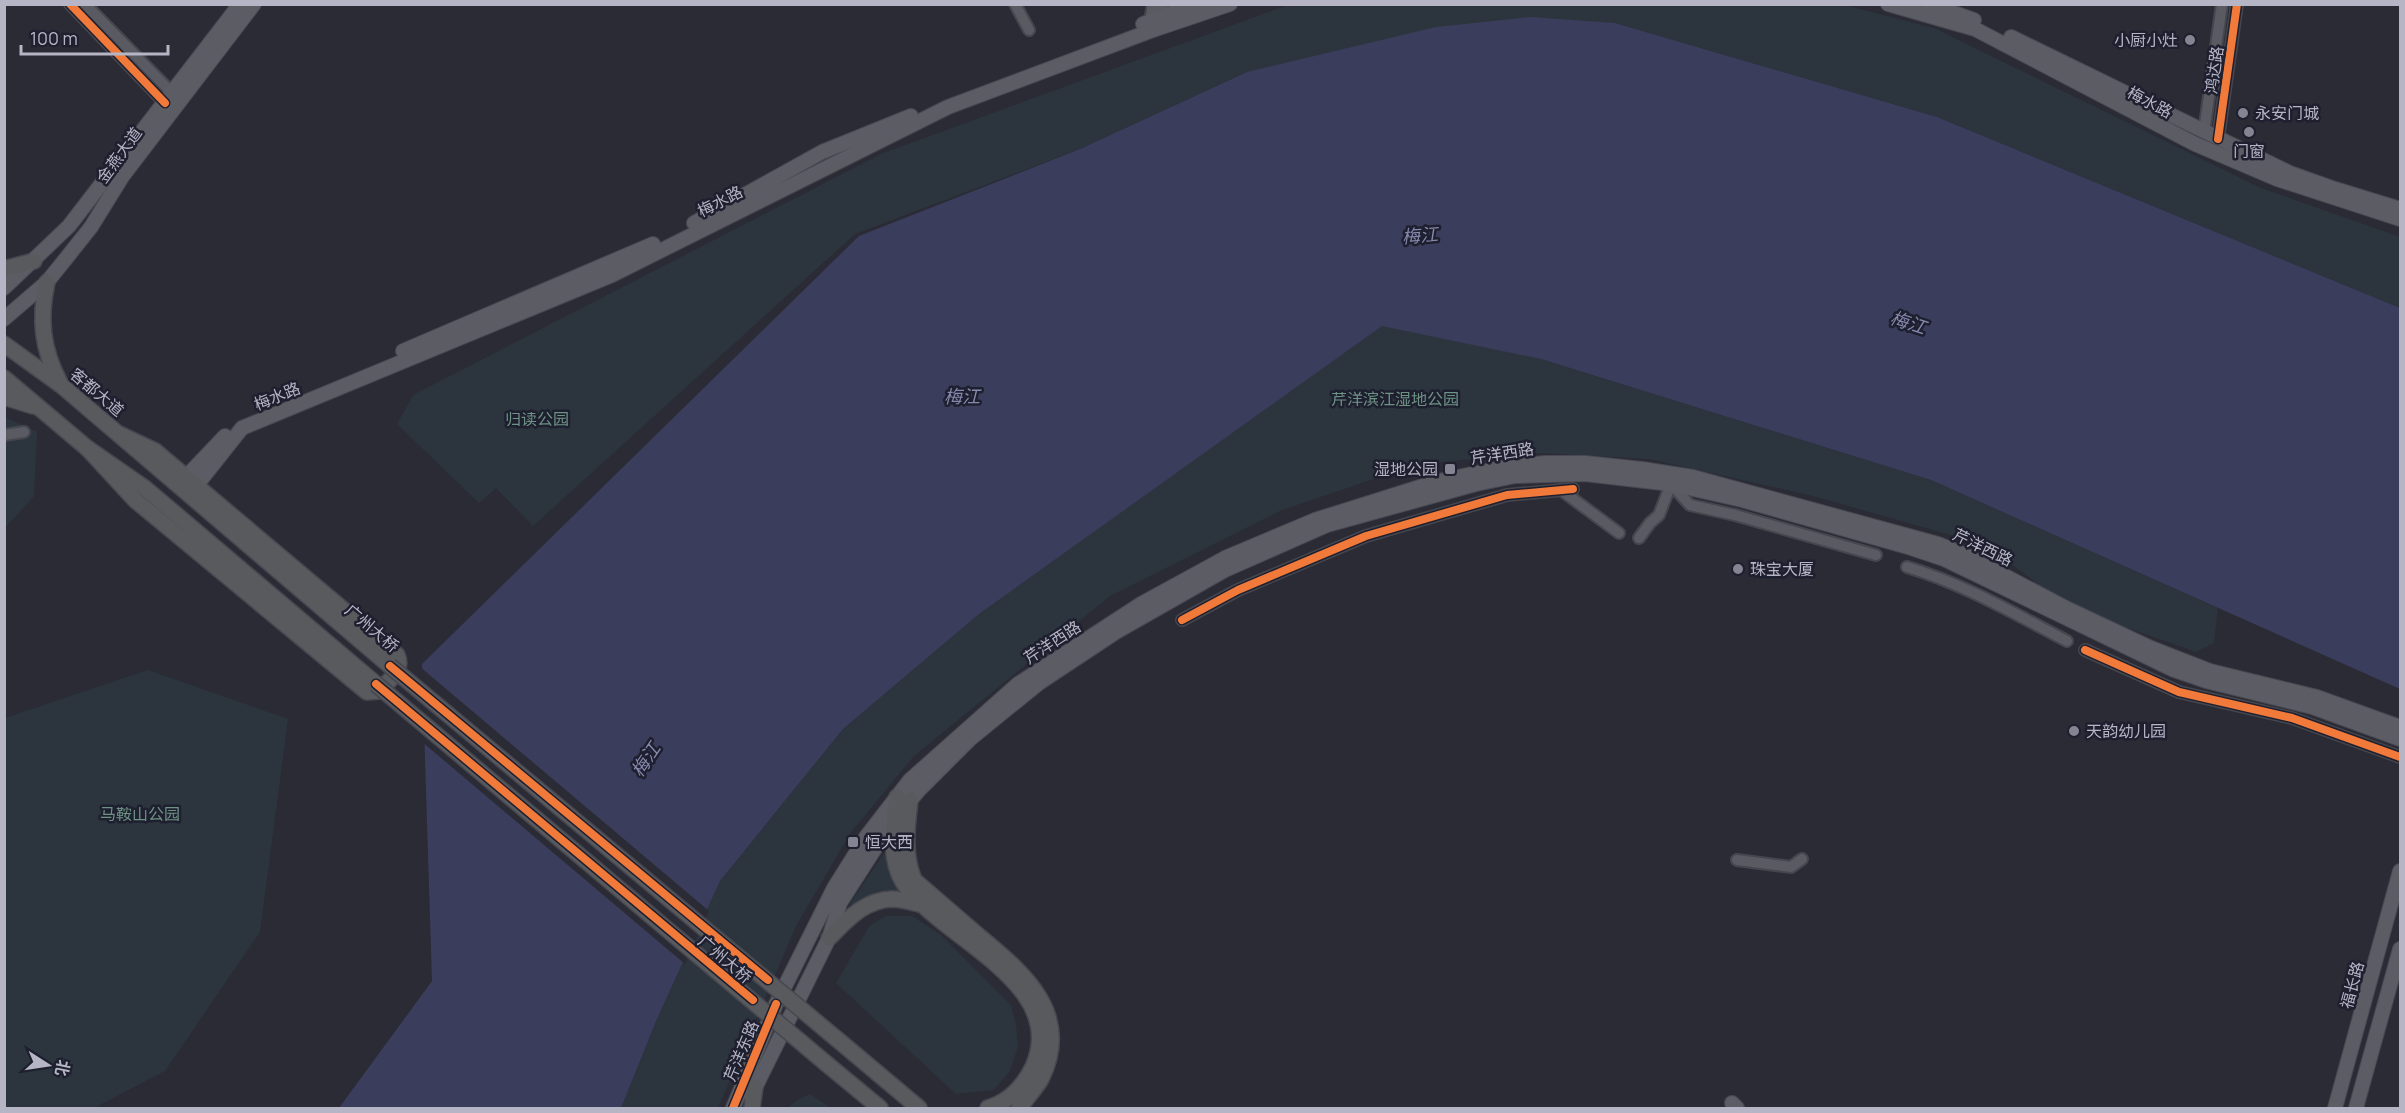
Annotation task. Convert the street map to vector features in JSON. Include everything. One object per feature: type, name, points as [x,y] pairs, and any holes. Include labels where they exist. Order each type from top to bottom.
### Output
[{"type":"highway","points":[[4,269],[34,261]]},
{"type":"highway","points":[[47,282],[42,306],[43,335],[51,365],[62,386]]},
{"type":"highway","name":"客都大道","points":[[4,344],[62,386],[162,474]]},
{"type":"highway","points":[[4,378],[87,448],[135,501],[367,692],[379,692],[399,669],[400,662],[397,655],[155,451],[119,434]]},
{"type":"highway","points":[[4,397],[42,408]]},
{"type":"highway","name":"广州大桥","points":[[87,448],[146,489],[880,1108]]},
{"type":"highway","name":"广州大桥","points":[[162,474],[919,1108]]},
{"type":"highway","points":[[903,799],[894,819],[893,844],[896,864],[902,881],[920,904],[1014,980],[1036,1018],[1039,1039],[1036,1059],[1028,1077],[1014,1095],[988,1108]]},
{"type":"highway","points":[[903,799],[907,864],[914,880],[1017,968],[1043,1002],[1051,1039],[1048,1059],[1040,1080],[1019,1108]]},
{"type":"highway","points":[[829,938],[855,912],[870,904],[892,899],[920,904]]},
{"type":"highway","points":[[752,1108],[755,1087]]},
{"type":"main road","name":"金燕大道","points":[[4,288],[69,225],[240,4]]},
{"type":"main road","name":"金燕大道","points":[[4,319],[47,282],[64,261],[90,227],[122,177],[254,4]]},
{"type":"main road","name":"梅水路","points":[[191,482],[228,439],[242,428],[612,275],[948,107],[1194,4]]},
{"type":"main road","name":"梅水路","points":[[1158,20],[1230,4]]},
{"type":"main road","name":"梅水路","points":[[1888,4],[1975,29],[2195,144],[2298,187],[2400,219]]},
{"type":"main road","name":"梅水路","points":[[1929,4],[1976,20],[2218,140],[2290,173],[2400,208]]},
{"type":"main road","points":[[49,246],[64,261]]},
{"type":"main road","name":"芹洋西路","points":[[903,799],[910,780],[1018,684],[1142,604],[1227,557],[1315,520],[1438,481],[1505,467],[1545,463],[1585,463],[1642,468],[1693,477],[1914,536],[1965,555],[2076,613],[2182,661],[2210,671],[2318,697],[2400,727]]},
{"type":"main road","name":"芹洋西路","points":[[776,1004],[834,888],[866,837],[903,799],[970,739],[1039,683],[1106,638],[1225,570],[1327,525],[1476,484],[1515,476],[1585,474],[1671,484],[1742,500],[1944,559],[2174,670],[2206,681],[2312,707],[2400,739]]},
{"type":"main road","points":[[829,938],[840,903],[894,819]]},
{"type":"main road","name":"福长路","points":[[2335,1108],[2400,871]]},
{"type":"main road","name":"芹洋东路","points":[[746,1108],[829,938]]},
{"type":"main road","points":[[2356,1108],[2400,950]]},
{"type":"main road","name":"芹洋东路","points":[[733,1108],[776,1004]]},
{"type":"street","points":[[70,4],[169,98]]},
{"type":"street","points":[[85,4],[169,98]]},
{"type":"street","points":[[1015,4],[1029,30]]},
{"type":"street","points":[[1153,4],[1158,20]]},
{"type":"street","name":"鸿达路","points":[[2204,132],[2222,4]]},
{"type":"street","name":"鸿达路","points":[[2218,140],[2237,4]]},
{"type":"street","points":[[4,435],[24,432]]},
{"type":"street","points":[[1639,538],[1659,515],[1671,484],[1690,505],[1735,515],[1876,555]]},
{"type":"street","points":[[1182,620],[1238,590],[1366,536],[1507,495],[1567,490],[1619,534]]},
{"type":"street","points":[[1907,567],[1940,577],[1966,589],[2067,641]]},
{"type":"street","points":[[2085,650],[2179,692],[2292,718],[2400,757]]},
{"type":"street","points":[[1737,860],[1791,867],[1802,858]]},
{"type":"green space","name":"归读公园","points":[[1288,5],[1844,5],[1934,28],[2261,188],[2400,237],[2400,308],[1937,117],[1615,23],[1247,72],[1080,149],[855,234],[533,526],[496,488],[479,503],[397,424],[413,395],[881,154]]},
{"type":"green space","name":"芹洋滨江湿地公园","points":[[1382,325],[1541,359],[1931,480],[2218,608],[2214,643],[2196,652],[2068,607],[1986,545],[1813,496],[1649,459],[1539,453],[1418,464],[1282,510],[1110,596],[914,756],[851,832],[796,926],[718,1108],[621,1108],[657,1019],[720,881],[843,729],[979,614]]},
{"type":"green space","points":[[5,417],[37,432],[34,496],[5,528]]},
{"type":"green space","name":"马鞍山公园","points":[[148,670],[288,719],[260,932],[165,1071],[94,1108],[5,1108],[5,718]]},
{"type":"green space","points":[[887,849],[889,869],[900,894],[874,896],[849,905]]},
{"type":"green space","points":[[886,916],[912,916],[941,935],[1011,1005],[1016,1024],[1018,1047],[1010,1071],[994,1090],[956,1094],[836,983],[870,925]]},
{"type":"green space","points":[[810,1094],[831,1108],[787,1108],[801,1098]]},
{"type":"water","name":"梅江","points":[[1530,17],[1615,23],[1937,117],[2400,308],[2400,689],[1931,480],[1541,359],[1382,326],[979,614],[843,729],[720,881],[657,1019],[621,1108],[339,1108],[432,981],[422,664],[859,236],[1080,149],[1247,72],[1436,27]]},
{"type":"pier","points":[[419,666],[709,911],[685,964],[421,741]]},
{"type":"cycle path","points":[[70,4],[165,103]]},
{"type":"cycle path","points":[[2218,139],[2237,4]]},
{"type":"cycle path","points":[[1182,620],[1238,590],[1366,536],[1507,495],[1573,489]]},
{"type":"cycle path","points":[[2085,650],[2179,692],[2292,718],[2400,757]]},
{"type":"cycle path","points":[[390,666],[768,980]]},
{"type":"cycle path","points":[[376,684],[753,1000]]},
{"type":"cycle path","points":[[733,1108],[776,1004]]},
{"type":"place","name":"小厨小灶","points":[[2190,40]]},
{"type":"place","name":"永安门城","points":[[2243,113]]},
{"type":"place","name":"门窗","points":[[2249,132]]},
{"type":"place","name":"湿地公园","points":[[1450,469]]},
{"type":"place","name":"珠宝大厦","points":[[1738,569]]},
{"type":"place","name":"天韵幼儿园","points":[[2074,731]]},
{"type":"place","name":"恒大西","points":[[853,842]]}]
